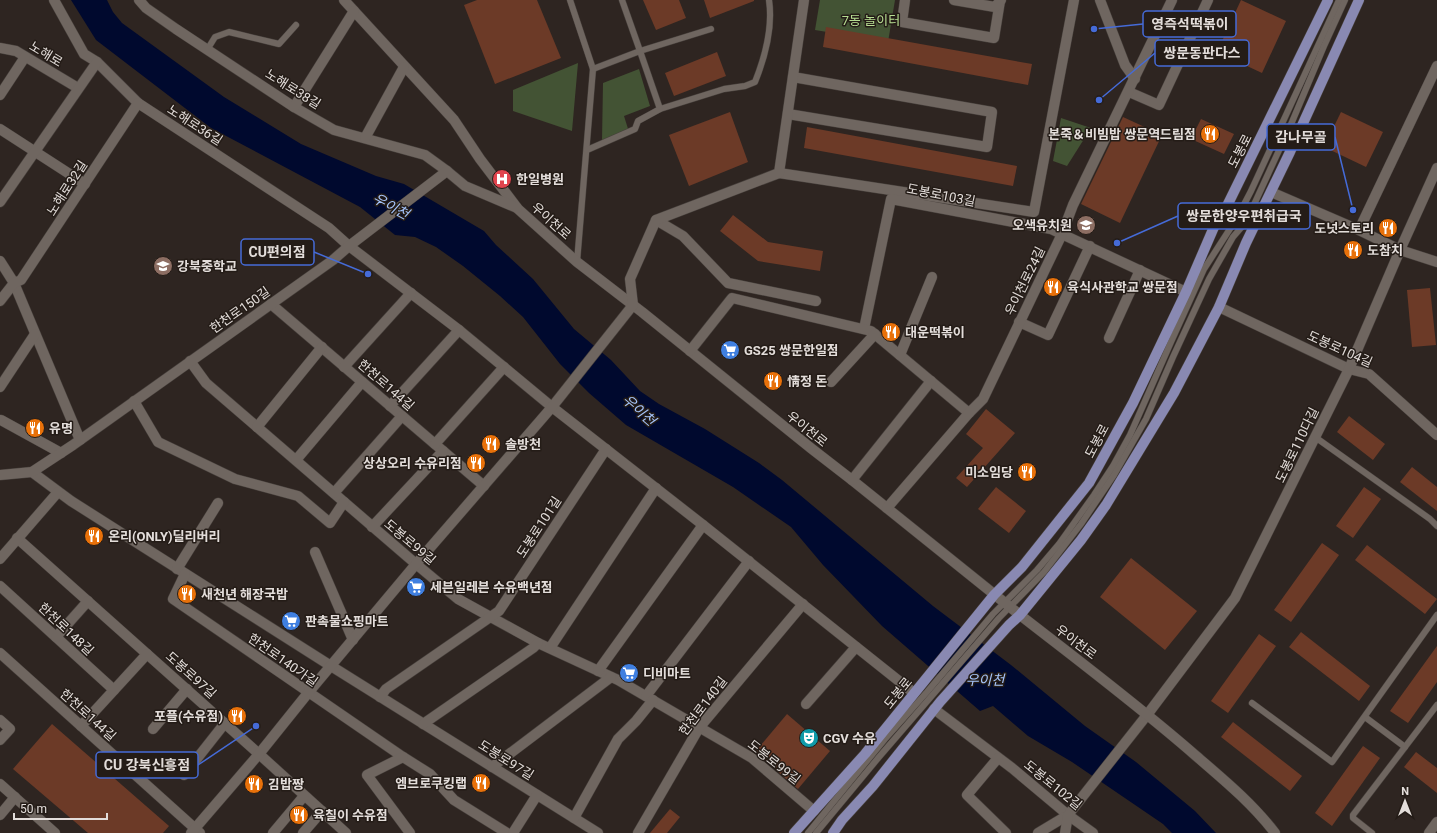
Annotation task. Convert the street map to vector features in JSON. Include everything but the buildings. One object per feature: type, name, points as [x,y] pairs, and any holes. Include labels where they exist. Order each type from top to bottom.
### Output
[{"type":"main road","name":"도봉로","points":[[833,833],[842,820],[873,786],[928,696],[994,594],[1022,567],[1089,484],[1133,403],[1186,292],[1214,227],[1225,210],[1328,0]]},
{"type":"main road","points":[[928,696],[1020,615],[1066,560],[1106,505],[1174,393],[1219,307],[1246,243],[1359,0]]},
{"type":"main road","name":"도봉로","points":[[794,833],[865,754],[928,696]]},
{"type":"street","name":"노해로36길","points":[[54,0],[84,54],[96,62],[138,103],[329,228],[349,246]]},
{"type":"street","name":"노해로38길","points":[[139,0],[146,8],[207,50],[294,107],[334,130],[425,155],[445,173]]},
{"type":"street","name":"우이천로","points":[[344,0],[454,120],[480,160],[518,209],[577,262],[633,305],[1007,605],[1148,715],[1230,784],[1253,807],[1275,833]]},
{"type":"street","points":[[779,173],[804,0]]},
{"type":"street","points":[[905,0],[902,22],[994,38],[1000,1]]},
{"type":"street","points":[[954,0],[995,6],[1000,1]]},
{"type":"street","points":[[633,305],[630,279],[656,220],[779,173],[1034,212],[1074,0]]},
{"type":"street","points":[[1100,0],[1125,65],[1135,79]]},
{"type":"street","name":"우이천로24길","points":[[887,508],[982,399],[1062,234],[1073,205],[1172,0]]},
{"type":"street","points":[[1128,92],[1159,105],[1208,0]]},
{"type":"street","points":[[294,107],[354,11]]},
{"type":"street","name":"노해로","points":[[0,48],[16,51],[78,88]]},
{"type":"street","points":[[0,95],[25,57]]},
{"type":"street","points":[[0,202],[96,62]]},
{"type":"street","points":[[1359,230],[1437,66]]},
{"type":"street","points":[[365,138],[404,67]]},
{"type":"street","points":[[788,114],[987,147],[992,112],[793,77]]},
{"type":"street","name":"노해로32길","points":[[0,301],[14,283],[21,280],[138,103]]},
{"type":"street","points":[[0,129],[85,184]]},
{"type":"street","name":"도봉로110다길","points":[[1070,812],[1148,715],[1235,598],[1349,369],[1437,168]]},
{"type":"street","points":[[445,173],[465,186],[518,209]]},
{"type":"street","name":"한천로150길","points":[[0,475],[32,472],[80,440],[333,260],[349,246],[445,173]]},
{"type":"street","points":[[1271,192],[1359,230],[1400,250],[1437,262]]},
{"type":"street","name":"도봉로103길","points":[[864,329],[891,199],[1050,229],[1090,246],[1186,292]]},
{"type":"street","points":[[656,220],[683,236],[728,283],[816,301]]},
{"type":"street","points":[[349,246],[459,330],[552,407],[856,647],[928,696]]},
{"type":"street","points":[[1020,322],[1048,335],[1090,246]]},
{"type":"street","points":[[0,261],[14,283],[80,440]]},
{"type":"street","points":[[1109,338],[1140,270]]},
{"type":"street","points":[[900,355],[932,277]]},
{"type":"street","points":[[344,366],[411,293]]},
{"type":"street","points":[[690,351],[732,298],[871,331],[969,413]]},
{"type":"street","name":"한천로144길","points":[[271,304],[484,486]]},
{"type":"street","name":"한천로144길","points":[[0,653],[195,832],[260,754],[308,693],[416,564],[552,407],[633,305]]},
{"type":"street","name":"도봉로104길","points":[[1219,307],[1349,369],[1369,374],[1437,435]]},
{"type":"street","points":[[390,406],[459,330]]},
{"type":"street","points":[[0,387],[35,334]]},
{"type":"street","points":[[831,382],[875,334]]},
{"type":"street","points":[[257,427],[322,347]]},
{"type":"street","name":"도봉로99길","points":[[190,361],[206,383],[372,527],[458,599],[538,643],[611,677],[752,758],[814,811]]},
{"type":"street","points":[[435,444],[504,367]]},
{"type":"street","points":[[852,480],[931,381]]},
{"type":"street","points":[[296,460],[362,382]]},
{"type":"street","points":[[134,402],[158,442],[235,479],[298,496],[330,523],[344,502]]},
{"type":"street","points":[[334,493],[402,416]]},
{"type":"street","points":[[1,420],[60,453]]},
{"type":"street","name":"도봉로101길","points":[[491,616],[499,611],[606,449]]},
{"type":"street","name":"도봉로99길","points":[[372,527],[443,451]]},
{"type":"street","name":"도봉로97길","points":[[32,472],[71,501],[598,833]]},
{"type":"street","points":[[550,648],[656,488]]},
{"type":"street","points":[[0,559],[58,492]]},
{"type":"street","points":[[181,571],[218,503]]},
{"type":"street","points":[[598,671],[703,525]]},
{"type":"street","name":"도봉로97길","points":[[17,538],[260,754],[346,833]]},
{"type":"street","points":[[315,552],[353,640]]},
{"type":"street","points":[[574,818],[618,739],[636,721],[649,698],[749,561]]},
{"type":"street","name":"한천로140가길","points":[[181,571],[173,599],[308,693],[402,757],[430,774],[454,800],[507,833]]},
{"type":"street","name":"한천로148길","points":[[0,586],[114,690]]},
{"type":"street","points":[[56,638],[88,601]]},
{"type":"street","name":"한천로140길","points":[[638,833],[699,728],[803,604]]},
{"type":"street","points":[[380,697],[386,690],[491,616]]},
{"type":"street","points":[[423,724],[534,648],[538,643]]},
{"type":"street","points":[[806,704],[856,647]]},
{"type":"street","points":[[81,726],[147,654]]},
{"type":"street","points":[[492,767],[611,677]]},
{"type":"street","points":[[153,729],[187,690]]},
{"type":"street","name":"도봉로102길","points":[[928,696],[998,758],[1070,812],[1093,833]]},
{"type":"street","points":[[0,720],[10,729],[0,740]]},
{"type":"street","points":[[184,775],[225,723]]},
{"type":"street","points":[[402,757],[367,775],[410,833]]},
{"type":"street","points":[[998,758],[967,795],[1006,833]]},
{"type":"street","points":[[0,784],[55,833]]},
{"type":"street","name":"도봉로97길","points":[[513,833],[537,794]]},
{"type":"street","points":[[272,833],[304,796]]},
{"type":"street","points":[[0,815],[15,797]]},
{"type":"street","points":[[303,833],[322,811]]},
{"type":"street","points":[[1038,833],[1070,812]]},
{"type":"street","points":[[1065,833],[1070,812]]},
{"type":"street","points":[[1429,833],[1437,822]]},
{"type":"lane","points":[[570,0],[593,69],[577,262]]},
{"type":"lane","points":[[622,0],[660,109]]},
{"type":"lane","points":[[587,150],[635,130],[638,121],[660,109],[724,89],[746,86],[755,82],[762,62],[768,33],[771,13],[769,0]]},
{"type":"lane","points":[[1007,605],[1059,544],[1094,495],[1122,451],[1138,419],[1170,342],[1204,269],[1241,211],[1339,0]]},
{"type":"lane","points":[[816,833],[928,696],[996,616],[1044,572],[1081,524],[1114,476],[1146,419],[1175,351],[1209,279],[1233,237],[1246,222],[1292,122],[1345,0]]},
{"type":"lane","points":[[207,50],[215,37],[229,32],[279,44],[296,25]]},
{"type":"lane","points":[[593,69],[640,51],[710,29]]},
{"type":"lane","points":[[1315,437],[1430,519],[1437,526]]},
{"type":"lane","points":[[1252,703],[1332,762],[1437,615]]},
{"type":"lane","points":[[808,833],[885,739],[928,696]]},
{"type":"lane","points":[[1372,833],[1353,818],[1353,815],[1437,705]]},
{"type":"lane","points":[[1365,717],[1405,747]]},
{"type":"green space","name":"7동 놀이터","points":[[820,0],[895,0],[888,42],[815,30]]},
{"type":"green space","points":[[578,63],[572,131],[513,111],[513,90]]},
{"type":"green space","points":[[639,69],[650,106],[624,116],[629,132],[602,141],[603,83]]},
{"type":"green space","points":[[1061,118],[1091,128],[1067,166],[1053,161]]},
{"type":"water","name":"우이천","points":[[71,0],[107,0],[113,12],[122,23],[224,97],[301,144],[376,176],[404,184],[484,231],[496,245],[533,279],[574,329],[611,360],[640,391],[659,404],[705,429],[759,463],[782,480],[933,606],[1011,665],[1085,726],[1136,762],[1195,811],[1216,833],[1172,833],[1163,824],[1072,762],[1028,736],[993,706],[980,711],[882,626],[823,565],[791,527],[733,487],[626,425],[589,393],[560,364],[523,317],[463,266],[436,247],[415,237],[395,235],[360,207],[211,128],[96,40]]},
{"type":"place","name":"영즉석떡볶이","points":[[1094,29]]},
{"type":"place","name":"쌍문동판다스","points":[[1099,100]]},
{"type":"place","name":"본죽＆비빔밥 쌍문역드림점","points":[[1210,134]]},
{"type":"place","name":"한일병원","points":[[502,179]]},
{"type":"place","name":"감나무골","points":[[1353,210]]},
{"type":"place","name":"오색유치원","points":[[1086,225]]},
{"type":"place","name":"도넛스토리","points":[[1388,228]]},
{"type":"place","name":"쌍문한양우편취급국","points":[[1117,243]]},
{"type":"place","name":"도참치","points":[[1353,250]]},
{"type":"place","name":"강북중학교","points":[[163,266]]},
{"type":"place","name":"CU편의점","points":[[368,274]]},
{"type":"place","name":"육식사관학교 쌍문점","points":[[1053,287]]},
{"type":"place","name":"대운떡볶이","points":[[891,332]]},
{"type":"place","name":"GS25 쌍문한일점","points":[[730,350]]},
{"type":"place","name":"情정 돈","points":[[773,381]]},
{"type":"place","name":"유명","points":[[35,428]]},
{"type":"place","name":"솔방천","points":[[491,444]]},
{"type":"place","name":"상상오리 수유리점","points":[[476,463]]},
{"type":"place","name":"미소임당","points":[[1027,472]]},
{"type":"place","name":"온리(ONLY)딜리버리","points":[[94,536]]},
{"type":"place","name":"세븐일레븐 수유백년점","points":[[416,587]]},
{"type":"place","name":"새천년 해장국밥","points":[[187,594]]},
{"type":"place","name":"판촉물쇼핑마트","points":[[291,621]]},
{"type":"place","name":"디비마트","points":[[629,673]]},
{"type":"place","name":"포플(수유점)","points":[[237,716]]},
{"type":"place","name":"CU 강북신흥점","points":[[256,726]]},
{"type":"place","name":"CGV 수유","points":[[809,738]]},
{"type":"place","name":"엠브로쿠킹랩","points":[[481,783]]},
{"type":"place","name":"김밥짱","points":[[254,784]]},
{"type":"place","name":"육칠이 수유점","points":[[299,815]]}]
